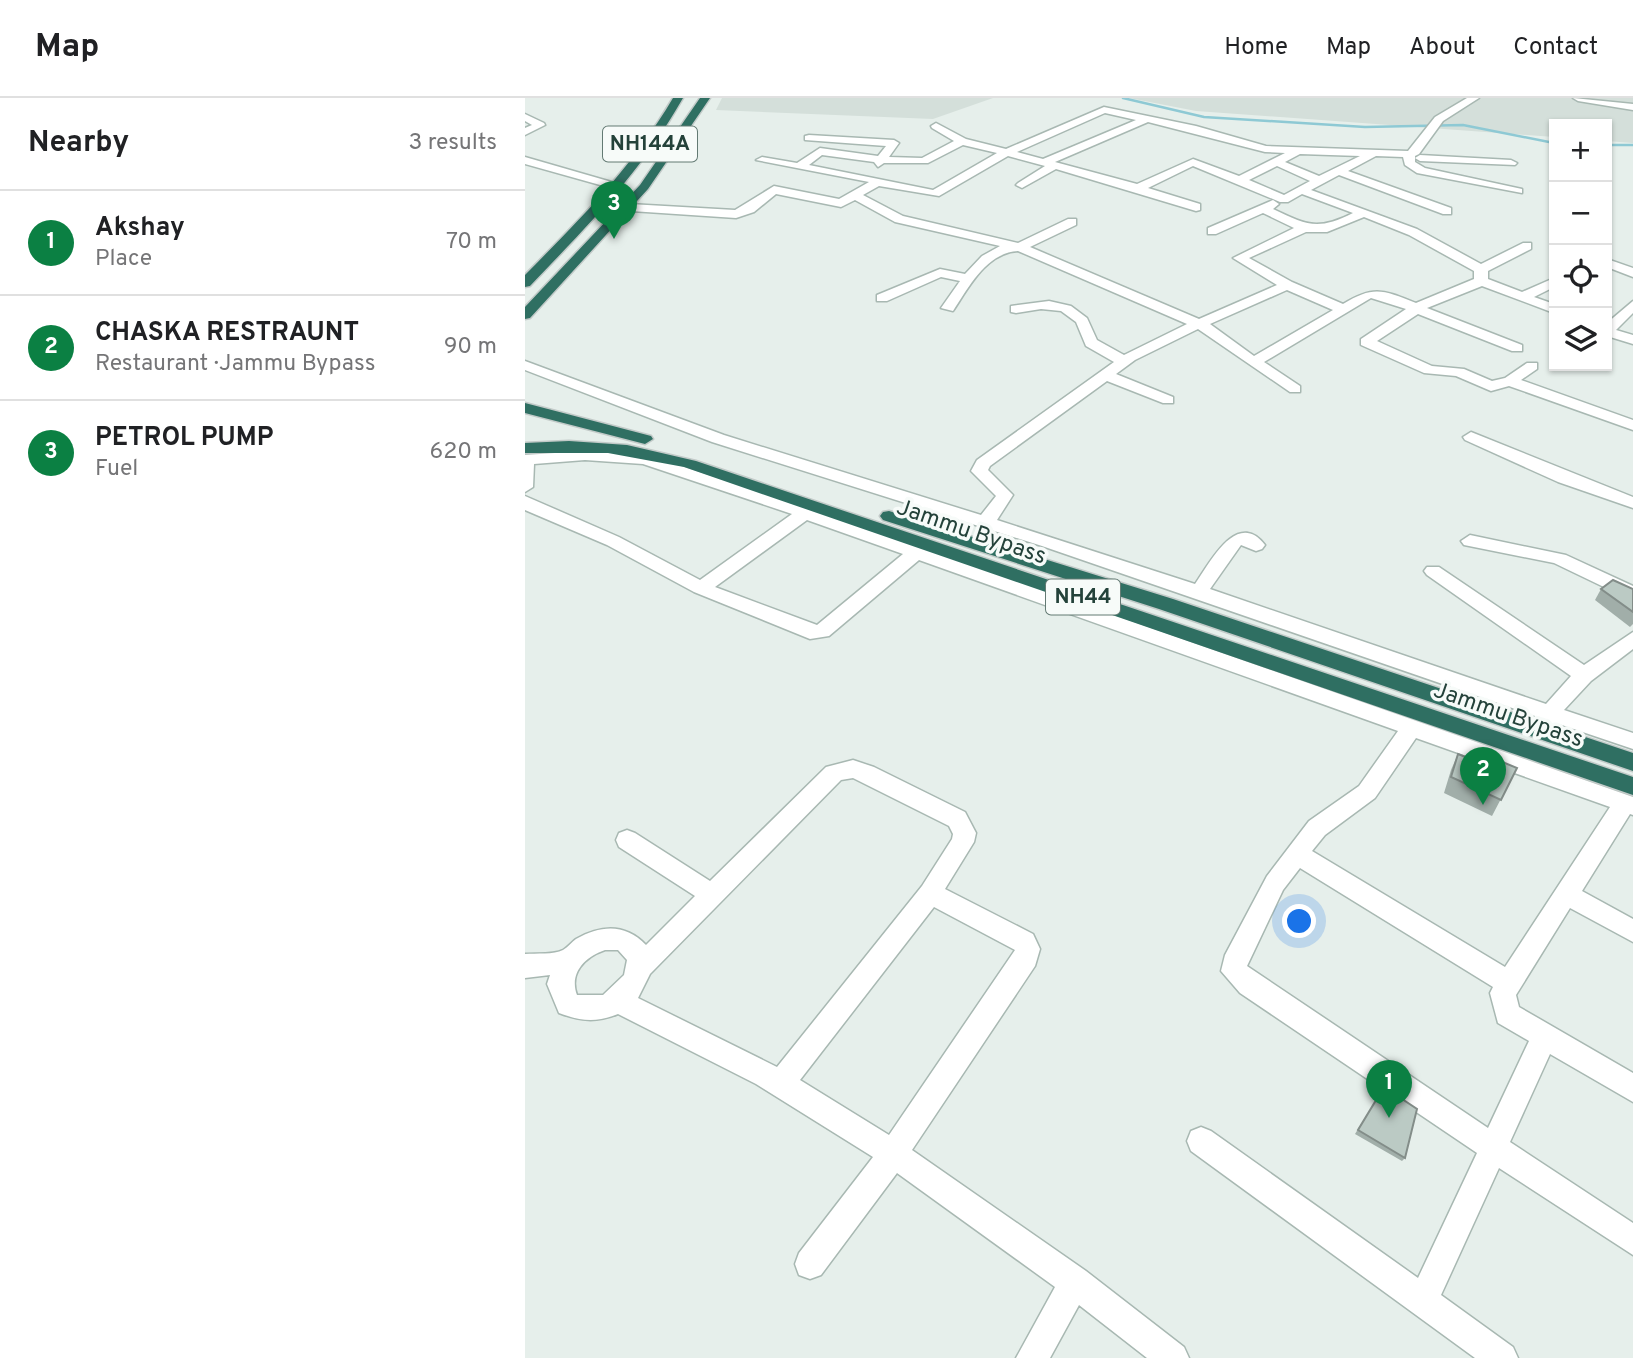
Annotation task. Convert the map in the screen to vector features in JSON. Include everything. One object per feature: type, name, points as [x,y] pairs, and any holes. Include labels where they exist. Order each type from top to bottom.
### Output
[{"type":"highway","points":[[613,186],[670,98]]},
{"type":"highway","name":"NH144A","points":[[612,203],[613,186],[653,141],[678,98]]},
{"type":"highway","name":"NH144A","points":[[525,296],[561,261],[590,226],[658,155],[695,98]]},
{"type":"highway","points":[[525,269],[664,162],[705,98]]},
{"type":"highway","points":[[525,315],[582,255],[612,203]]},
{"type":"highway","name":"NH144A","points":[[525,283],[590,226]]},
{"type":"highway","points":[[561,261],[582,255]]},
{"type":"highway","points":[[525,269],[546,262]]},
{"type":"highway","name":"Jammu Bypass","points":[[525,408],[651,441],[1166,604],[1548,717],[1633,762]]},
{"type":"highway","name":"Jammu Bypass","points":[[525,456],[598,444],[641,450],[690,464],[1329,680],[1630,798]]},
{"type":"street","points":[[1474,98],[1435,124],[1411,153],[1409,163],[1415,169],[1518,191]]},
{"type":"street","points":[[1578,98],[1633,107]]},
{"type":"street","points":[[762,160],[935,194],[1008,152],[1104,110],[1196,129],[1257,147],[1298,151],[1411,153],[1432,161],[1511,163]]},
{"type":"street","points":[[525,117],[540,125],[525,132]]},
{"type":"street","points":[[1022,185],[1050,164],[1146,119]]},
{"type":"street","points":[[936,126],[963,141],[1138,188],[1196,207]]},
{"type":"street","points":[[612,203],[736,214],[750,209],[778,189],[841,203],[869,182],[894,143],[809,138]]},
{"type":"street","points":[[800,166],[820,151],[882,160],[924,161],[963,141]]},
{"type":"street","points":[[1240,180],[1298,151]]},
{"type":"street","points":[[1212,231],[1285,199],[1376,152]]},
{"type":"street","points":[[525,160],[613,186]]},
{"type":"street","points":[[1138,188],[1193,162],[1285,199]]},
{"type":"street","points":[[1277,162],[1320,181]]},
{"type":"street","points":[[1338,171],[1447,212]]},
{"type":"street","points":[[1302,190],[1435,241],[1481,275],[1552,308]]},
{"type":"street","points":[[854,195],[899,219],[1018,247],[1200,324],[1295,389]]},
{"type":"street","points":[[1262,208],[1305,228],[1323,231],[1365,212]]},
{"type":"street","points":[[948,308],[967,278],[982,264],[1072,222]]},
{"type":"street","points":[[1305,228],[1240,258],[1287,285],[1343,309]]},
{"type":"street","points":[[1527,246],[1481,275],[1418,308],[1366,342],[1429,370],[1459,372],[1491,386],[1510,381],[1532,366]]},
{"type":"street","points":[[1612,265],[1633,272]]},
{"type":"street","points":[[882,298],[940,273],[967,278]]},
{"type":"street","points":[[1524,296],[1549,284]]},
{"type":"street","points":[[985,522],[1001,505],[1005,495],[979,471],[983,463],[1125,361],[1162,340],[1287,285]]},
{"type":"street","points":[[1254,362],[1343,309],[1376,293],[1517,348]]},
{"type":"street","points":[[1016,309],[1049,305],[1065,309],[1081,318],[1091,344],[1125,361]]},
{"type":"street","points":[[1612,326],[1633,305]]},
{"type":"street","points":[[1612,333],[1633,340]]},
{"type":"street","points":[[525,365],[575,386],[701,430],[1198,593],[1548,717],[1633,741]]},
{"type":"street","points":[[1105,375],[1168,400]]},
{"type":"street","points":[[1510,381],[1633,425]]},
{"type":"street","points":[[1471,437],[1564,478],[1633,503]]},
{"type":"street","points":[[525,487],[525,456],[620,455],[645,459],[1412,727],[1630,798],[1503,993],[1507,1014],[1633,1088]]},
{"type":"street","points":[[525,501],[533,508],[613,541],[701,588],[817,633],[916,553]]},
{"type":"street","points":[[701,588],[805,513]]},
{"type":"street","points":[[1198,593],[1235,541],[1242,538],[1256,545]]},
{"type":"street","points":[[1470,541],[1492,548],[1531,552],[1576,565],[1633,595]]},
{"type":"street","points":[[1433,571],[1584,675]]},
{"type":"street","points":[[1548,717],[1584,675],[1633,639]]},
{"type":"street","points":[[1548,717],[1633,733]]},
{"type":"street","points":[[1412,727],[1367,792],[1317,828],[1275,883],[1234,963],[1234,971],[1249,985],[1494,1145],[1633,1240]]},
{"type":"street","points":[[641,967],[834,773],[853,769],[963,824],[963,842],[930,893],[780,1084]]},
{"type":"street","points":[[627,840],[712,895]]},
{"type":"street","points":[[1297,854],[1510,984]]},
{"type":"street","points":[[810,1264],[893,1154],[1026,958],[1028,949],[1024,942],[930,893]]},
{"type":"street","points":[[1566,894],[1633,931]]},
{"type":"street","points":[[525,966],[568,961],[590,944],[615,938],[635,947],[640,956],[641,967],[638,979],[618,1001],[591,1010],[569,1004],[560,984],[568,961]]},
{"type":"street","points":[[618,1001],[679,1028],[780,1084],[893,1154],[1023,1242],[1173,1358]]},
{"type":"street","points":[[1424,1299],[1545,1036]]},
{"type":"street","points":[[1201,1141],[1424,1299],[1502,1358]]},
{"type":"street","points":[[1032,1358],[1075,1282]]},
{"type":"shaded area","points":[[722,98],[993,98],[933,119],[716,110]]},
{"type":"shaded area","points":[[1129,98],[1633,98],[1633,143],[1612,141],[1612,119],[1549,119],[1549,137],[1196,111]]},
{"type":"building","points":[[1613,580],[1633,589],[1633,612],[1601,589]]},
{"type":"building","points":[[1458,754],[1483,764],[1488,756],[1517,768],[1501,800],[1451,777]]},
{"type":"building","points":[[1384,1087],[1417,1109],[1405,1158],[1358,1130]]},
{"type":"waterway","points":[[1123,98],[1204,117],[1365,127],[1463,125],[1549,142]]},
{"type":"waterway","points":[[1612,145],[1633,145]]},
{"type":"place","name":"PETROL PUMP","points":[[614,239]]},
{"type":"place","name":"CHASKA RESTRAUNT","points":[[1483,805]]},
{"type":"place","name":"Akshay","points":[[1389,1118]]}]
